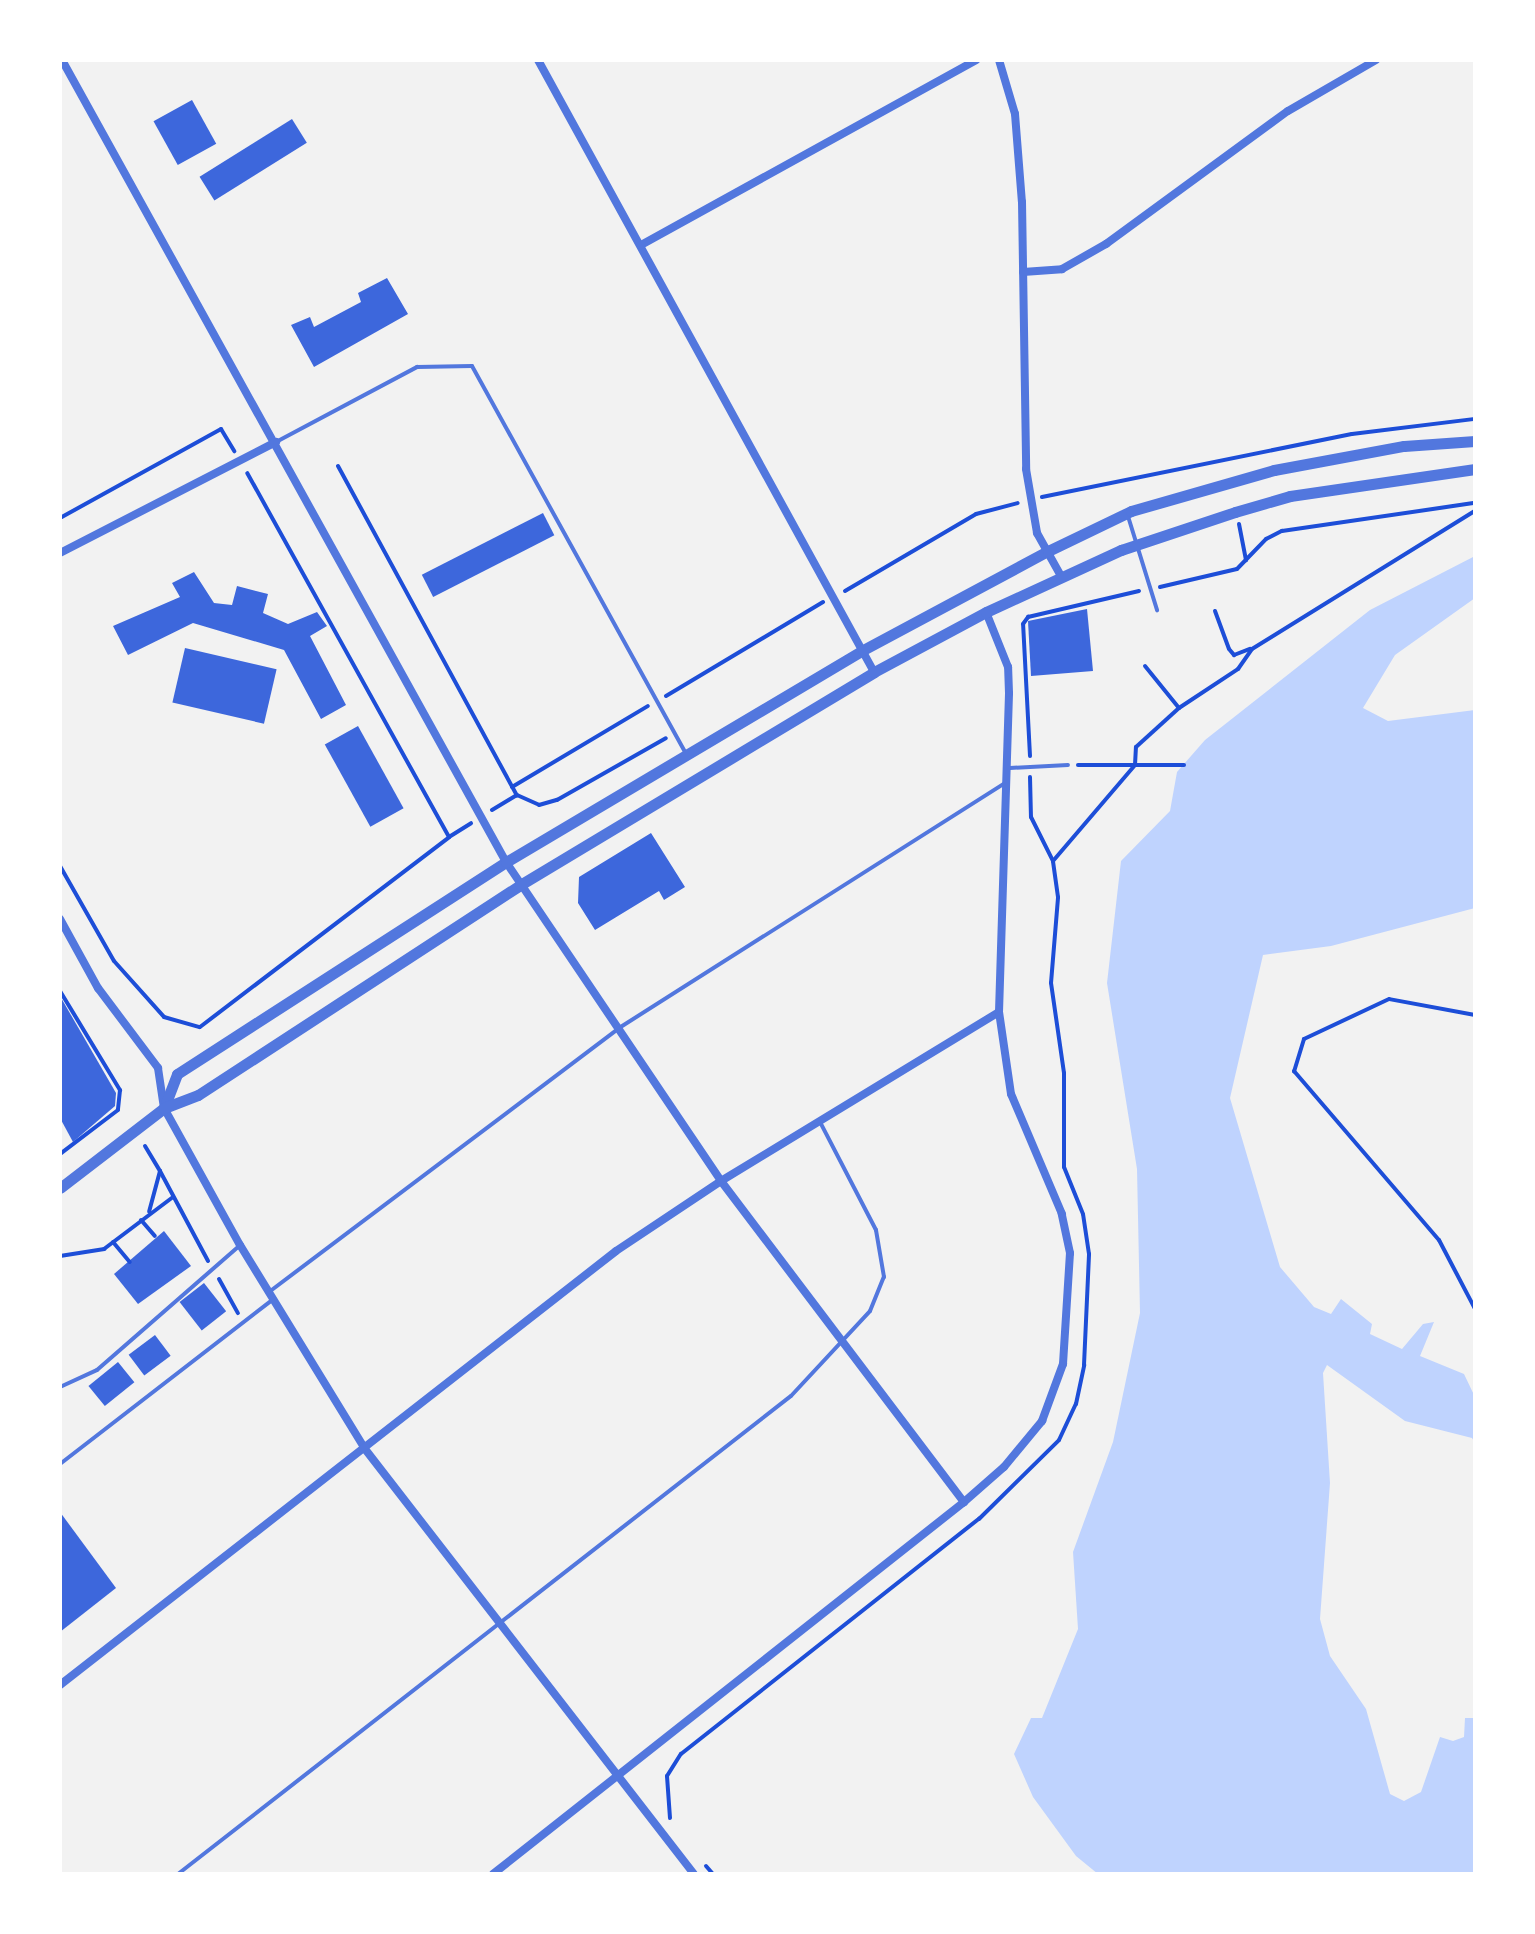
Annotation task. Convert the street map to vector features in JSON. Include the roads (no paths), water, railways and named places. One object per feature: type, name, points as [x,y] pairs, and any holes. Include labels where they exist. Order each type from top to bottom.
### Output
[{"type":"street","points":[[62,60],[520,885],[721,1181],[839,1344],[964,1502]]},
{"type":"street","points":[[538,60],[874,672]]},
{"type":"street","points":[[641,245],[976,60]]},
{"type":"street","points":[[999,60],[1015,114],[1023,272],[1023,413],[1032,500],[1037,533],[1062,578]]},
{"type":"street","points":[[1023,272],[1062,269],[1106,244],[1288,111],[1376,60]]},
{"type":"street","points":[[164,1108],[177,1074],[506,862],[863,650],[1048,551],[1127,513],[1274,470],[1404,446],[1475,441]]},
{"type":"street","points":[[60,553],[276,442]]},
{"type":"street","points":[[60,1188],[164,1108],[198,1095],[520,885],[874,672],[986,612],[1138,544],[1235,512],[1290,496],[1475,469]]},
{"type":"street","points":[[493,1874],[964,1502],[1004,1467],[1042,1421],[1063,1364],[1070,1253],[1062,1214],[1011,1094],[999,1012],[1010,779],[1008,667],[986,612]]},
{"type":"street","points":[[60,919],[98,988],[158,1068],[164,1108],[270,1297],[365,1449],[498,1624],[622,1775],[694,1874]]},
{"type":"street","points":[[60,942],[70,937]]},
{"type":"street","points":[[60,1685],[616,1251],[721,1181],[999,1012]]},
{"type":"lane","points":[[276,442],[417,367],[472,366],[687,755]]},
{"type":"lane","points":[[1127,513],[1157,610]]},
{"type":"lane","points":[[1010,768],[1068,765]]},
{"type":"lane","points":[[60,1464],[270,1297],[619,1028],[1010,779]]},
{"type":"lane","points":[[178,1874],[791,1396],[870,1311],[884,1277],[876,1230],[820,1122]]},
{"type":"lane","points":[[60,1387],[97,1370],[240,1245]]},
{"type":"water","points":[[1475,556],[1475,598],[1395,655],[1363,708],[1388,721],[1475,710],[1475,908],[1331,946],[1263,955],[1230,1098],[1280,1267],[1314,1307],[1331,1314],[1341,1299],[1372,1324],[1370,1334],[1402,1349],[1423,1324],[1434,1322],[1420,1356],[1464,1374],[1475,1397],[1475,1443],[1472,1438],[1405,1421],[1327,1365],[1323,1373],[1330,1483],[1320,1619],[1330,1656],[1366,1709],[1390,1794],[1404,1801],[1421,1792],[1440,1737],[1453,1741],[1464,1737],[1465,1718],[1475,1718],[1475,1874],[1098,1874],[1076,1856],[1033,1797],[1014,1754],[1031,1718],[1042,1718],[1078,1629],[1073,1552],[1113,1442],[1140,1313],[1137,1169],[1107,983],[1121,861],[1170,811],[1177,772],[1205,740],[1370,610]]}]
